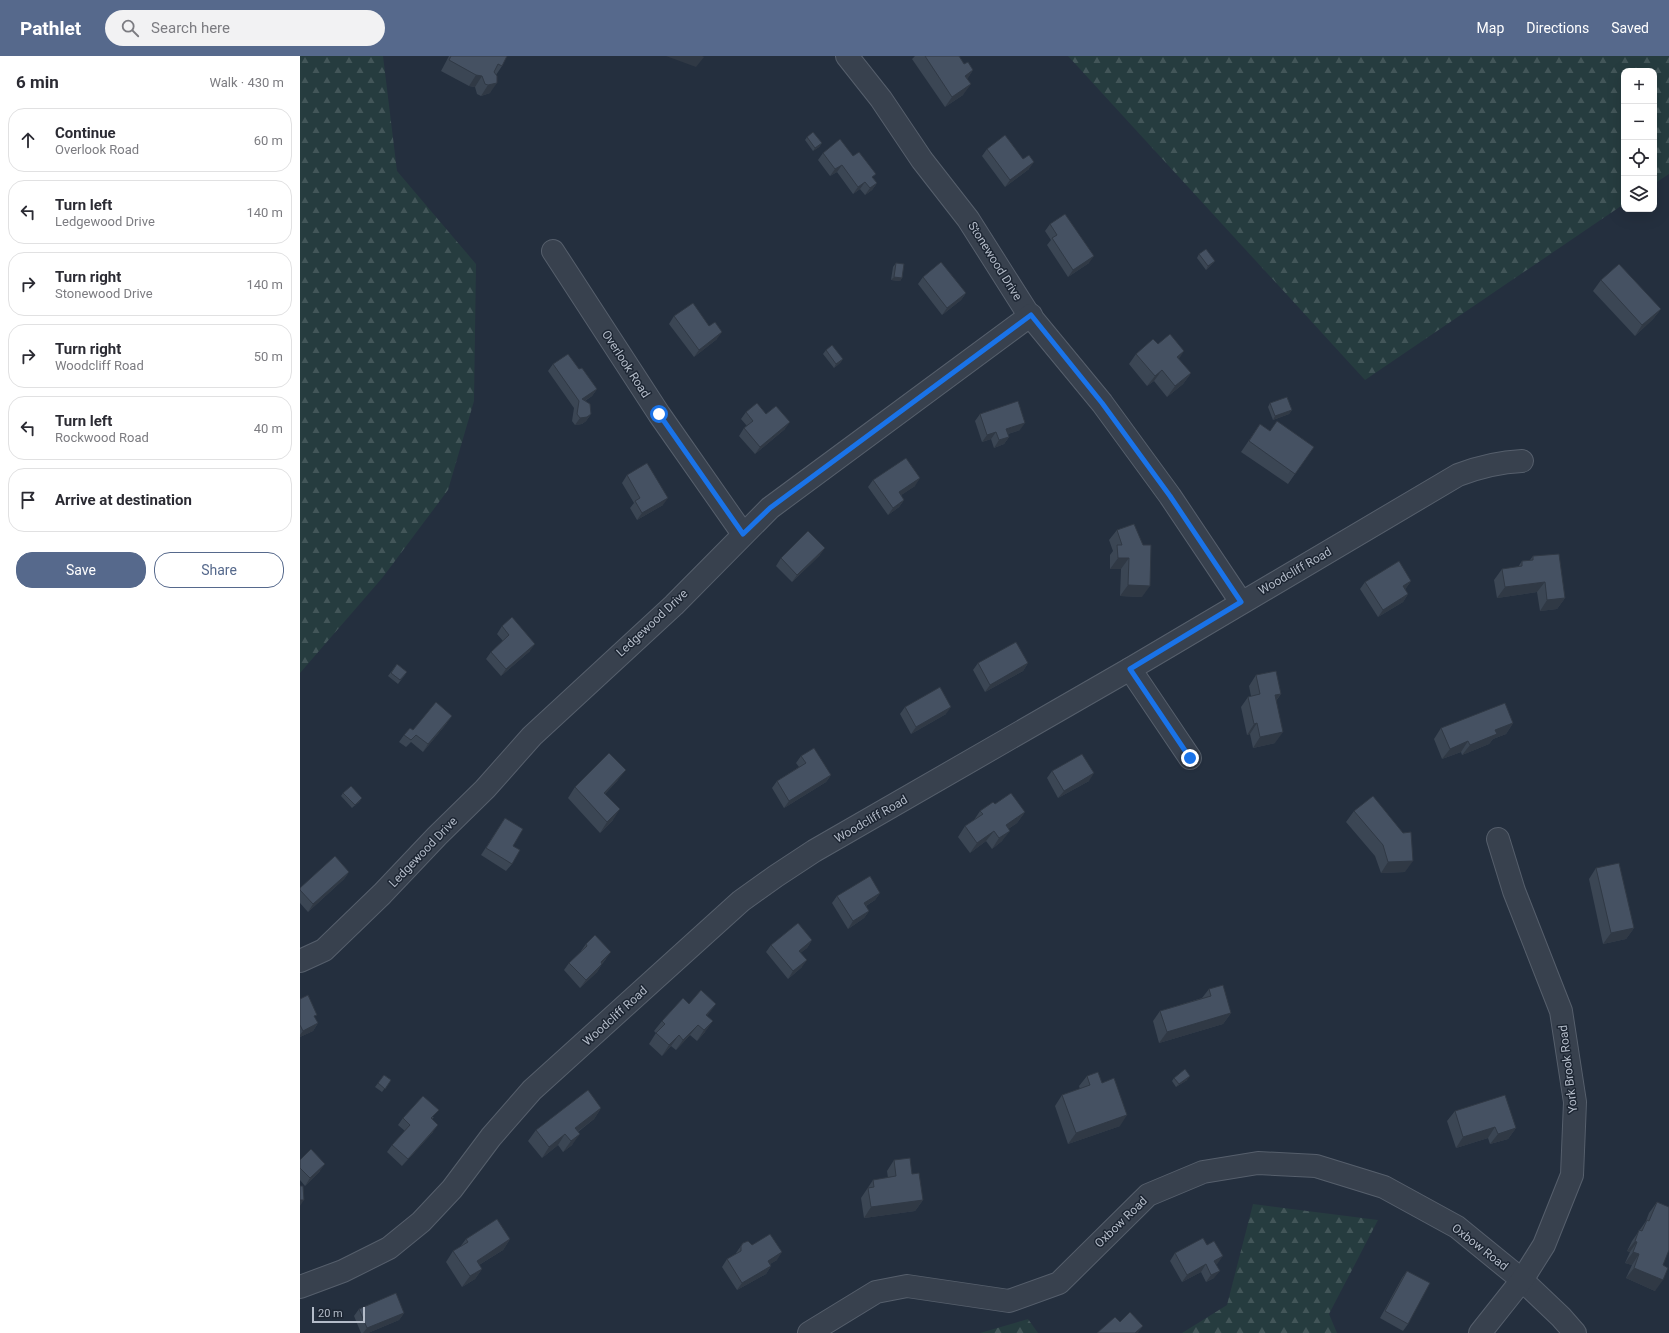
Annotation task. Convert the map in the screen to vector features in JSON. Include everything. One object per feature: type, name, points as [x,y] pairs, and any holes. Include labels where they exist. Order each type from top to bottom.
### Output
[{"type":"street","name":"Stonewood Drive","points":[[847,56],[881,99],[922,160],[968,219],[1027,312],[1102,403],[1170,496],[1241,602]]},
{"type":"street","name":"Overlook Road","points":[[553,251],[659,414],[743,534]]},
{"type":"street","name":"Ledgewood Drive","points":[[300,961],[324,950],[382,894],[484,789],[532,736],[674,605],[770,508],[1031,315]]},
{"type":"street","name":"Woodcliff Road","points":[[300,1287],[343,1271],[389,1248],[421,1222],[452,1190],[491,1137],[532,1090],[741,901],[776,876],[814,851],[1130,669],[1458,475],[1479,466],[1501,462],[1522,461]]},
{"type":"street","points":[[1130,669],[1190,758]]},
{"type":"street","name":"York Brook Road","points":[[1480,1333],[1522,1280],[1544,1245],[1572,1175],[1575,1102],[1562,1011],[1514,891],[1498,838]]},
{"type":"street","name":"Oxbow Road","points":[[808,1333],[876,1292],[907,1286],[1009,1301],[1059,1283],[1148,1195],[1203,1172],[1258,1163],[1316,1166],[1384,1186],[1457,1228],[1522,1280],[1561,1317],[1575,1333]]},
{"type":"green space","points":[[300,56],[383,56],[397,171],[476,264],[474,401],[448,490],[383,577],[300,673]]},
{"type":"green space","points":[[1068,56],[1669,56],[1669,174],[1657,182],[1657,68],[1621,68],[1621,206],[1365,380]]},
{"type":"green space","points":[[1253,1204],[1378,1220],[1329,1314],[1337,1333],[1182,1333],[1227,1305]]},
{"type":"green space","points":[[1028,1319],[1038,1333],[980,1333]]},
{"type":"building","points":[[451,56],[507,56],[502,66],[498,64],[494,72],[497,76],[497,83],[488,85],[485,84],[482,76],[476,75],[449,60]]},
{"type":"building","points":[[925,56],[959,56],[964,64],[968,62],[973,70],[965,76],[971,84],[952,97]]},
{"type":"building","points":[[813,132],[822,143],[815,148],[807,137]]},
{"type":"building","points":[[1005,135],[1023,159],[1029,155],[1034,162],[1010,180],[987,149]]},
{"type":"building","points":[[840,139],[853,156],[859,152],[876,174],[872,177],[877,183],[870,188],[865,182],[858,187],[842,165],[835,169],[823,153]]},
{"type":"building","points":[[1065,214],[1094,256],[1073,270],[1052,238],[1057,235],[1050,224]]},
{"type":"building","points":[[1206,249],[1215,261],[1208,266],[1199,254]]},
{"type":"building","points":[[941,262],[966,293],[947,308],[923,277]]},
{"type":"building","points":[[896,263],[904,264],[902,278],[894,277]]},
{"type":"building","points":[[1619,264],[1661,309],[1642,325],[1601,280]]},
{"type":"building","points":[[693,303],[709,326],[715,322],[722,332],[699,350],[674,316]]},
{"type":"building","points":[[1170,334],[1184,351],[1177,357],[1191,373],[1175,386],[1162,370],[1155,376],[1136,354],[1153,339],[1158,344]]},
{"type":"building","points":[[832,345],[843,359],[836,364],[826,350]]},
{"type":"building","points":[[568,354],[579,369],[582,368],[597,389],[582,399],[590,404],[591,414],[587,417],[580,418],[577,414],[579,401],[553,364]]},
{"type":"building","points":[[1287,397],[1292,410],[1275,416],[1270,403]]},
{"type":"building","points":[[1018,401],[1025,423],[1006,429],[1009,437],[999,440],[996,432],[987,435],[980,414]]},
{"type":"building","points":[[757,403],[766,414],[776,406],[790,422],[760,447],[744,428],[753,421],[746,412]]},
{"type":"building","points":[[1277,421],[1314,447],[1295,474],[1249,441],[1260,424],[1270,431]]},
{"type":"building","points":[[906,458],[920,478],[899,492],[904,500],[893,508],[873,480]]},
{"type":"building","points":[[647,463],[668,498],[642,513],[635,501],[640,498],[627,475]]},
{"type":"building","points":[[1134,524],[1143,545],[1151,545],[1150,586],[1128,585],[1129,558],[1118,558],[1117,545],[1122,545],[1117,530]]},
{"type":"building","points":[[808,531],[825,548],[797,575],[781,558]]},
{"type":"building","points":[[1559,554],[1565,598],[1547,600],[1545,582],[1505,587],[1502,569],[1522,566],[1522,561],[1533,560],[1533,556]]},
{"type":"building","points":[[1399,561],[1411,581],[1403,586],[1408,594],[1383,610],[1365,582]]},
{"type":"building","points":[[512,617],[535,644],[506,669],[491,652],[509,635],[502,626]]},
{"type":"building","points":[[1016,642],[1028,663],[990,685],[978,663]]},
{"type":"building","points":[[397,664],[407,672],[400,680],[391,673]]},
{"type":"building","points":[[1276,671],[1281,694],[1275,695],[1283,732],[1260,737],[1257,723],[1254,724],[1248,697],[1260,694],[1256,675]]},
{"type":"building","points":[[940,687],[951,707],[916,727],[905,707]]},
{"type":"building","points":[[436,702],[452,716],[428,744],[416,735],[411,740],[404,735],[410,728],[413,730]]},
{"type":"building","points":[[1505,703],[1513,723],[1495,730],[1497,734],[1470,745],[1468,741],[1450,749],[1441,728]]},
{"type":"building","points":[[814,748],[831,775],[789,801],[777,781],[806,763],[801,756]]},
{"type":"building","points":[[609,753],[626,770],[604,793],[620,809],[607,822],[575,787]]},
{"type":"building","points":[[1082,754],[1094,773],[1064,791],[1052,771]]},
{"type":"building","points":[[351,786],[362,798],[355,805],[343,793]]},
{"type":"building","points":[[1011,793],[1025,812],[1006,825],[1010,831],[999,838],[994,831],[977,843],[965,826],[983,814],[980,811],[993,802],[995,804]]},
{"type":"building","points":[[1373,796],[1403,833],[1411,832],[1413,861],[1388,862],[1383,845],[1354,811]]},
{"type":"building","points":[[505,818],[523,829],[513,846],[520,850],[512,864],[486,848]]},
{"type":"building","points":[[335,856],[349,872],[313,904],[300,890],[300,888]]},
{"type":"building","points":[[1619,863],[1634,928],[1611,933],[1596,868]]},
{"type":"building","points":[[870,876],[880,893],[864,903],[869,911],[853,921],[837,896]]},
{"type":"building","points":[[798,923],[812,940],[799,951],[807,960],[793,971],[771,945]]},
{"type":"building","points":[[595,935],[611,952],[601,962],[602,964],[586,980],[569,963],[587,946],[586,944]]},
{"type":"building","points":[[1223,985],[1231,1013],[1167,1032],[1160,1011],[1211,996],[1209,989]]},
{"type":"building","points":[[701,990],[716,1004],[706,1015],[713,1021],[704,1030],[698,1025],[683,1040],[679,1035],[669,1045],[656,1033],[665,1024],[662,1021],[683,998],[689,1004]]},
{"type":"building","points":[[308,995],[317,1015],[314,1016],[318,1023],[303,1031],[300,1025],[300,999]]},
{"type":"building","points":[[1185,1069],[1190,1076],[1179,1084],[1174,1078]]},
{"type":"building","points":[[1098,1072],[1102,1083],[1114,1078],[1127,1115],[1076,1133],[1062,1095],[1090,1085],[1087,1076]]},
{"type":"building","points":[[384,1075],[391,1080],[385,1089],[378,1083]]},
{"type":"building","points":[[588,1090],[601,1108],[575,1128],[580,1134],[571,1141],[565,1134],[549,1147],[536,1130]]},
{"type":"building","points":[[1505,1095],[1516,1128],[1498,1134],[1495,1127],[1463,1137],[1455,1111]]},
{"type":"building","points":[[423,1096],[439,1110],[431,1118],[438,1125],[408,1159],[392,1145],[410,1125],[403,1118]]},
{"type":"building","points":[[311,1149],[325,1164],[310,1178],[300,1168],[300,1160]]},
{"type":"building","points":[[910,1158],[912,1174],[919,1173],[923,1200],[871,1207],[868,1188],[874,1187],[873,1180],[896,1176],[894,1160]]},
{"type":"building","points":[[300,1186],[303,1186],[304,1200],[300,1200]]},
{"type":"building","points":[[1657,1202],[1669,1207],[1669,1250],[1663,1265],[1668,1268],[1663,1280],[1634,1268],[1639,1254],[1633,1252],[1637,1242],[1635,1241],[1639,1230],[1642,1231],[1647,1220],[1649,1221]]},
{"type":"building","points":[[497,1219],[510,1239],[477,1261],[482,1269],[470,1276],[453,1251],[468,1242],[466,1239]]},
{"type":"building","points":[[770,1234],[782,1252],[768,1261],[771,1266],[742,1283],[727,1259],[741,1251],[741,1246],[743,1243],[748,1241],[752,1245]]},
{"type":"building","points":[[1203,1238],[1207,1245],[1214,1241],[1223,1256],[1214,1261],[1220,1271],[1211,1275],[1206,1264],[1187,1275],[1175,1253]]},
{"type":"building","points":[[1407,1271],[1430,1283],[1408,1324],[1385,1311]]},
{"type":"building","points":[[396,1293],[404,1313],[367,1328],[359,1309]]},
{"type":"building","points":[[1130,1312],[1143,1326],[1135,1333],[1097,1333],[1115,1317],[1120,1322]]},
{"type":"route","points":[[659,414],[743,534],[770,508],[854,447],[922,394],[985,350],[1031,315],[1102,403],[1170,496],[1241,602],[1130,669],[1190,758]]}]
